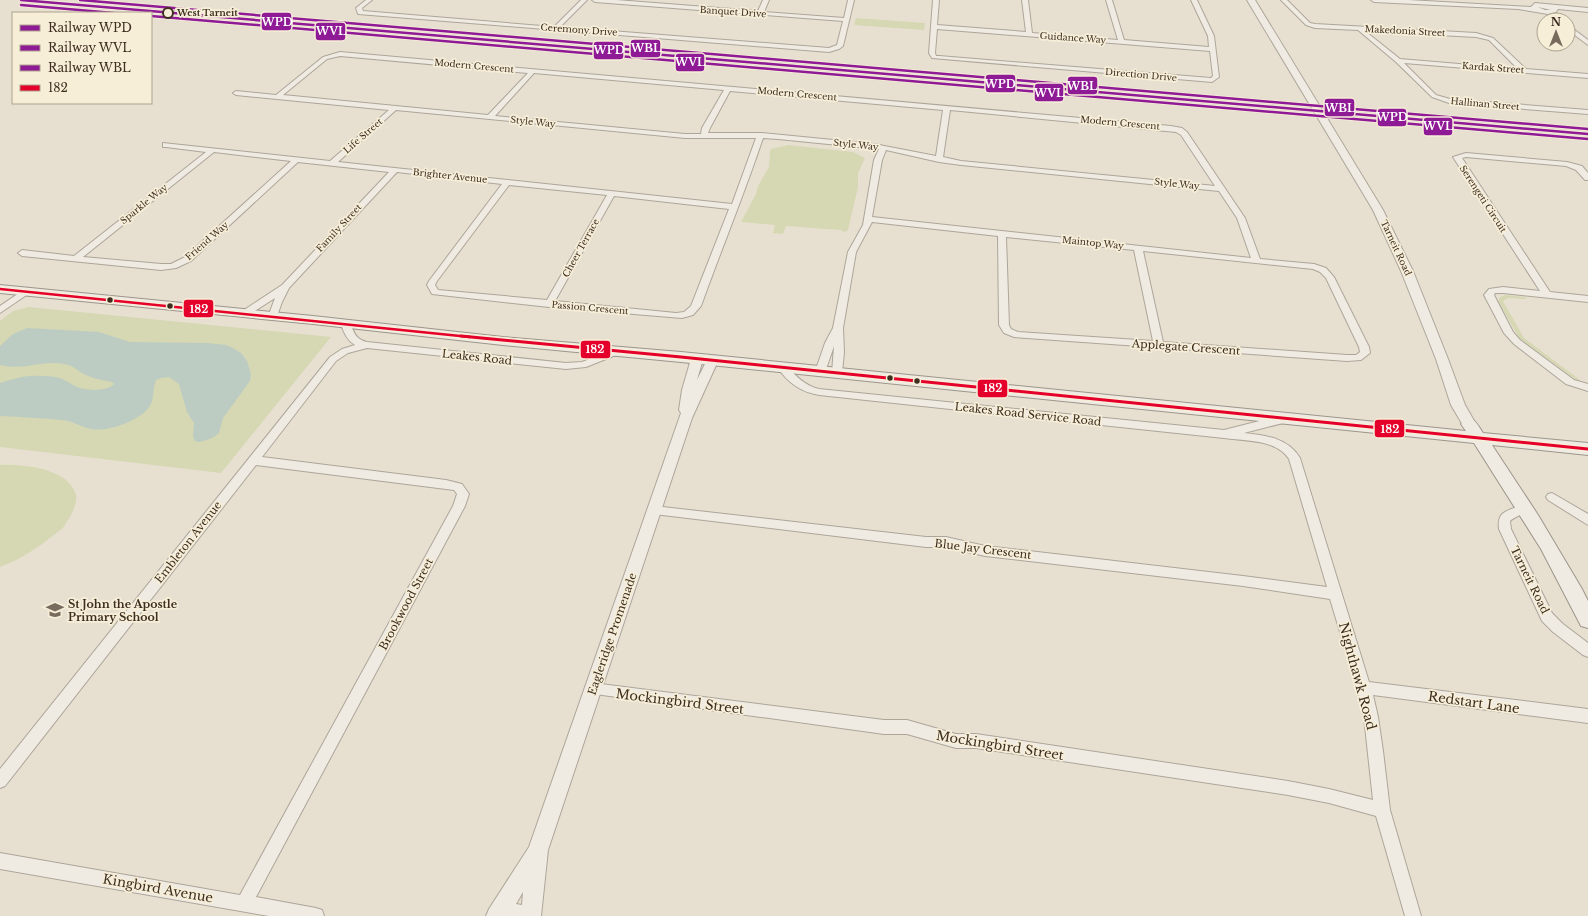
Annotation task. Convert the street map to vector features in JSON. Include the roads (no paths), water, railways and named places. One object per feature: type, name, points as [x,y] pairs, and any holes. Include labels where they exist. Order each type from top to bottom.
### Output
[{"type":"main road","name":"Leakes Road","points":[[0,289],[273,317],[348,329],[618,351],[1285,418],[1473,431],[1588,449]]},
{"type":"main road","name":"Tarneit Road","points":[[1473,431],[1523,503],[1570,582],[1588,620]]},
{"type":"street","name":"Ceremony Drive","points":[[369,0],[359,8],[360,13],[829,50],[840,46],[851,0]]},
{"type":"street","points":[[556,28],[584,0]]},
{"type":"street","name":"Banquet Drive","points":[[595,0],[846,20]]},
{"type":"street","points":[[678,7],[682,0]]},
{"type":"street","points":[[760,14],[766,0]]},
{"type":"street","points":[[934,27],[936,0]]},
{"type":"street","points":[[1025,0],[1029,34]]},
{"type":"street","points":[[1109,0],[1121,41]]},
{"type":"street","name":"Direction Drive","points":[[934,27],[932,53],[936,58],[1209,80],[1216,78],[1211,36],[1194,0]]},
{"type":"street","name":"Tarneit Road","points":[[1250,0],[1378,210],[1407,271],[1442,359],[1458,405],[1473,431]]},
{"type":"street","name":"Makedonia Street","points":[[1284,0],[1310,25],[1482,36],[1491,39],[1523,70]]},
{"type":"street","points":[[1374,0],[1455,2],[1518,7],[1543,6],[1573,10],[1588,10]]},
{"type":"street","name":"Guidance Way","points":[[934,27],[1212,49]]},
{"type":"street","name":"Hallinan Street","points":[[1360,29],[1398,61],[1434,96],[1442,100],[1588,112]]},
{"type":"street","points":[[1576,33],[1588,43]]},
{"type":"street","name":"Modern Crescent","points":[[277,97],[325,58],[337,54],[1174,128],[1184,134],[1241,218],[1256,260]]},
{"type":"street","name":"Kardak Street","points":[[1398,61],[1588,76]]},
{"type":"street","name":"Style Way","points":[[489,118],[533,71]]},
{"type":"street","points":[[704,137],[706,128],[728,88]]},
{"type":"street","name":"Style Way","points":[[236,93],[676,136],[761,136],[883,148],[939,160],[1222,189]]},
{"type":"street","name":"Life Street","points":[[332,163],[395,108]]},
{"type":"street","points":[[939,160],[947,108]]},
{"type":"street","name":"Passion Crescent","points":[[507,182],[433,281],[431,285],[435,292],[676,316],[690,313],[696,306],[761,136]]},
{"type":"street","name":"Brighter Avenue","points":[[166,145],[734,207]]},
{"type":"street","points":[[837,373],[839,352],[838,328],[852,252],[864,231],[868,219],[878,160],[883,148]]},
{"type":"street","name":"Sparkle Way","points":[[76,258],[213,150]]},
{"type":"street","name":"Serengeti Circuit","points":[[1546,295],[1457,157],[1466,155],[1567,164],[1579,168],[1588,178]]},
{"type":"street","name":"Friend Way","points":[[22,253],[161,267],[178,264],[188,259],[297,159]]},
{"type":"street","name":"Family Street","points":[[244,314],[285,287],[394,170]]},
{"type":"street","name":"Cheer Terrace","points":[[549,304],[612,193]]},
{"type":"street","name":"Maintop Way","points":[[868,219],[1319,268]]},
{"type":"street","name":"Applegate Crescent","points":[[1002,233],[1003,322],[1007,331],[1026,337],[1347,358],[1361,357],[1365,353],[1364,347],[1330,277],[1326,272],[1319,268]]},
{"type":"street","points":[[1138,248],[1160,345]]},
{"type":"street","name":"Family Street","points":[[273,317],[277,302],[285,287]]},
{"type":"street","points":[[1588,300],[1503,290],[1495,290],[1490,293],[1490,298],[1509,333],[1517,342],[1570,382],[1588,388]]},
{"type":"street","points":[[0,303],[20,291]]},
{"type":"street","points":[[0,310],[20,291]]},
{"type":"street","points":[[820,372],[830,343],[838,328]]},
{"type":"street","name":"Leakes Road","points":[[348,329],[354,341],[367,345],[570,366],[583,364],[618,351]]},
{"type":"street","name":"Embleton Avenue","points":[[0,781],[333,359],[348,329]]},
{"type":"street","name":"Embleton Avenue","points":[[333,359],[340,353],[352,348],[367,345]]},
{"type":"street","name":"Eagleridge Promenade","points":[[685,418],[688,390],[697,359]]},
{"type":"street","name":"Eagleridge Promenade","points":[[531,916],[538,850],[685,418],[699,391],[712,360]]},
{"type":"street","name":"Leakes Road Service Road","points":[[784,368],[794,381],[801,387],[819,392],[1224,434],[1269,440],[1281,444]]},
{"type":"street","name":"Leakes Road","points":[[1224,434],[1285,418]]},
{"type":"street","name":"Nighthawk Road","points":[[1281,444],[1292,453],[1294,458],[1364,688],[1371,717],[1382,810],[1413,916]]},
{"type":"street","name":"Brookwood Street","points":[[244,903],[455,513],[463,494],[458,487],[446,484],[252,460]]},
{"type":"street","points":[[1552,497],[1588,520]]},
{"type":"street","name":"Tarneit Road","points":[[1523,503],[1523,509],[1509,515],[1504,520],[1505,529],[1547,617],[1558,628],[1588,651]]},
{"type":"street","name":"Blue Jay Crescent","points":[[654,510],[926,542],[946,542],[985,551],[1243,581],[1336,594]]},
{"type":"street","name":"Redstart Lane","points":[[1364,688],[1587,717]]},
{"type":"street","name":"Mockingbird Street","points":[[593,689],[884,727],[907,727],[956,741],[976,741],[1288,788],[1329,796],[1382,810]]},
{"type":"street","name":"Eagleridge Promenade","points":[[496,916],[538,850]]},
{"type":"street","name":"Kingbird Avenue","points":[[0,861],[316,916]]},
{"type":"street","points":[[501,916],[510,913],[522,916]]},
{"type":"rail line","name":"WPD","points":[[21,0],[1588,134]]},
{"type":"rail line","name":"WBL","points":[[80,0],[1588,129]]},
{"type":"rail line","name":"WVL","points":[[21,5],[102,12]]},
{"type":"rail line","name":"WVL","points":[[152,16],[1588,139]]},
{"type":"place","name":"West Tarneit","points":[[168,13]]},
{"type":"place","name":"St John the Apostle Primary School","points":[[55,610]]}]
